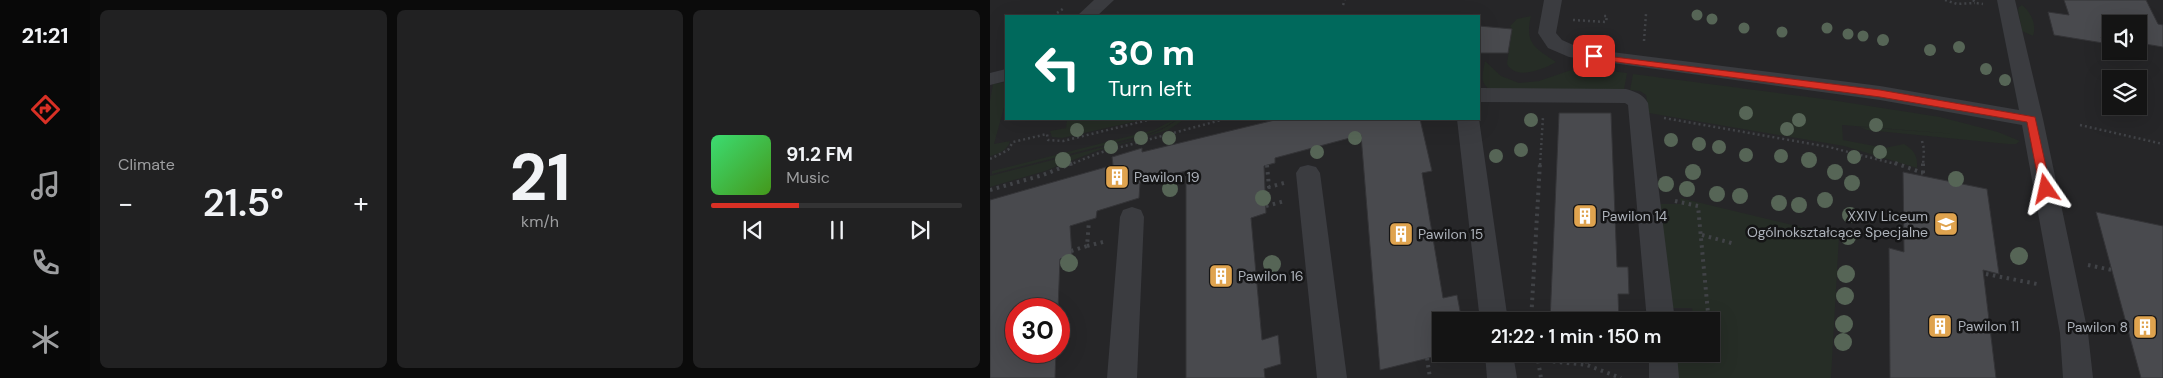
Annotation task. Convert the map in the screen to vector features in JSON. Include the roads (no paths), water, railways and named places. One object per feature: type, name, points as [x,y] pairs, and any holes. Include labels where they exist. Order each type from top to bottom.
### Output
[{"type":"street","points":[[1087,15],[1105,0]]},
{"type":"street","points":[[1553,0],[1547,33],[1555,44],[1576,54],[1880,93],[2032,120]]},
{"type":"street","points":[[2006,0],[2074,333],[2078,378]]},
{"type":"street","points":[[990,79],[1005,75]]},
{"type":"street","points":[[1480,95],[1626,96],[1633,98],[1638,103],[1641,116],[1660,312]]},
{"type":"street","points":[[1468,120],[1493,312]]},
{"type":"street","points":[[1308,173],[1332,378]]},
{"type":"street","points":[[1122,378],[1132,216]]},
{"type":"street","points":[[1500,362],[1502,378]]},
{"type":"street","points":[[1663,362],[1664,378]]},
{"type":"place","name":"Pawilon 19","points":[[1117,177]]},
{"type":"place","name":"Pawilon 14","points":[[1585,216]]},
{"type":"place","name":"XXIV Liceum Ogólnokształcące Specjalne","points":[[1946,224]]},
{"type":"place","name":"Pawilon 15","points":[[1401,234]]},
{"type":"place","name":"Pawilon 16","points":[[1221,276]]},
{"type":"place","name":"Pawilon 11","points":[[1940,326]]},
{"type":"place","name":"Pawilon 8","points":[[2145,327]]}]
